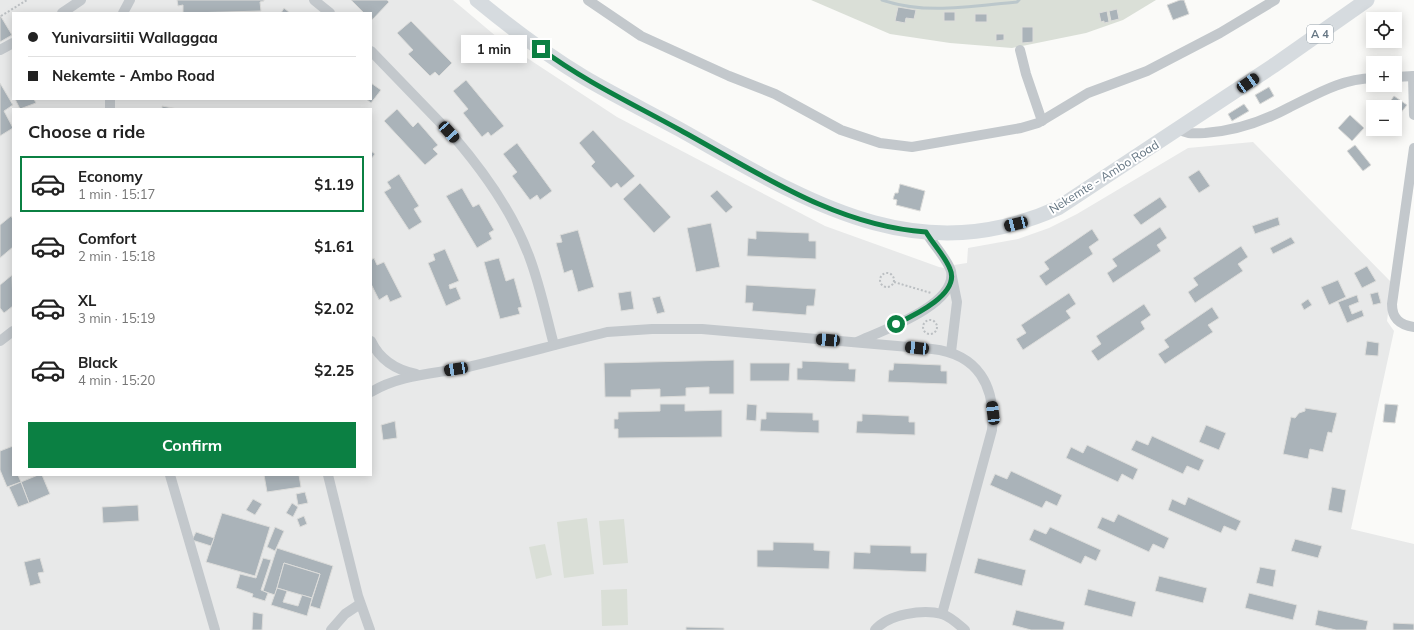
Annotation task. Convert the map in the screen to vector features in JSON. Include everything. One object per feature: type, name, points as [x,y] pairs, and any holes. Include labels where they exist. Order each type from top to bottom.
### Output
[{"type":"highway","name":"Nekemte - Ambo Road","points":[[477,0],[549,55],[584,77],[822,206],[855,218],[894,228],[950,233],[985,230],[1016,224],[1043,214],[1081,194],[1329,28],[1367,0]]},
{"type":"street","points":[[63,12],[81,0]]},
{"type":"street","points":[[124,12],[130,0]]},
{"type":"street","points":[[314,0],[329,12]]},
{"type":"street","points":[[588,0],[651,41],[729,76],[775,94],[833,126],[868,140],[912,147],[1020,128],[1042,121],[1088,93],[1147,71],[1220,33],[1275,0]]},
{"type":"street","points":[[0,50],[12,44]]},
{"type":"street","points":[[1020,50],[1026,74],[1042,121]]},
{"type":"street","points":[[372,52],[458,142],[499,198],[529,255],[554,345]]},
{"type":"street","points":[[1402,77],[1414,76],[1414,115]]},
{"type":"street","points":[[1178,130],[1192,134],[1230,130],[1269,117],[1335,85],[1366,79]]},
{"type":"street","points":[[1414,148],[1392,304],[1393,315],[1396,320],[1404,325],[1414,327]]},
{"type":"street","points":[[926,232],[950,269],[957,302],[951,352]]},
{"type":"street","points":[[856,342],[919,313],[941,296],[948,287],[951,276]]},
{"type":"street","points":[[372,392],[391,383],[417,375],[456,369],[608,332],[652,329],[702,330],[856,342],[951,352],[966,359],[980,374],[988,392],[993,413],[992,430],[942,614]]},
{"type":"street","points":[[0,341],[12,332]]},
{"type":"street","points":[[372,343],[380,355],[395,368],[417,375]]},
{"type":"street","points":[[170,476],[215,630]]},
{"type":"street","points":[[328,476],[360,604],[370,630]]},
{"type":"street","points":[[331,630],[345,614],[360,604]]},
{"type":"street","points":[[875,630],[891,620],[910,614],[942,614],[956,622],[965,630]]},
{"type":"path","points":[[1,16],[27,0]]},
{"type":"path","points":[[886,273],[892,275],[894,282],[891,286],[884,287],[880,279],[886,273]]},
{"type":"path","points":[[894,282],[941,296]]},
{"type":"path","points":[[932,321],[936,325],[935,331],[927,333],[923,329],[924,323],[932,321]]},
{"type":"shaded area","points":[[0,0],[453,0],[504,43],[617,117],[825,226],[939,267],[950,269],[955,268],[954,265],[967,263],[968,248],[1018,239],[1049,228],[1077,214],[1188,148],[1253,142],[1392,283],[1387,321],[1394,331],[1351,529],[1414,544],[1414,630],[0,630]]},
{"type":"shaded area","points":[[811,0],[1156,0],[1123,20],[1086,33],[1012,48],[950,43],[890,34]]},
{"type":"shaded area","points":[[587,518],[594,574],[564,578],[557,522]]},
{"type":"shaded area","points":[[624,519],[628,563],[603,565],[599,521]]},
{"type":"shaded area","points":[[545,544],[552,575],[536,579],[529,547]]},
{"type":"shaded area","points":[[627,589],[628,625],[602,626],[601,590]]},
{"type":"building","points":[[177,0],[264,0],[260,2],[261,11],[183,12],[183,5],[178,6]]},
{"type":"building","points":[[351,0],[387,0],[389,2],[372,20],[372,12],[363,12]]},
{"type":"building","points":[[1184,0],[1189,14],[1173,20],[1167,5]]},
{"type":"building","points":[[898,7],[916,10],[914,19],[906,18],[905,23],[895,21]]},
{"type":"building","points":[[284,8],[289,12],[282,12]]},
{"type":"building","points":[[1117,9],[1119,19],[1111,21],[1109,11]]},
{"type":"building","points":[[1107,11],[1109,22],[1101,22],[1099,13]]},
{"type":"building","points":[[944,12],[955,12],[955,21],[944,21]]},
{"type":"building","points":[[975,14],[987,14],[987,22],[975,22]]},
{"type":"building","points":[[0,15],[12,35],[0,42]]},
{"type":"building","points":[[411,21],[452,63],[439,76],[435,72],[430,76],[408,54],[413,50],[397,33]]},
{"type":"building","points":[[1022,27],[1033,27],[1033,42],[1022,43]]},
{"type":"building","points":[[996,34],[1004,34],[1004,40],[996,41]]},
{"type":"building","points":[[466,80],[504,126],[491,136],[488,132],[482,137],[463,113],[468,109],[453,91]]},
{"type":"building","points":[[0,83],[13,105],[4,111],[12,129],[0,136]]},
{"type":"building","points":[[372,84],[381,90],[371,103],[367,100],[372,100]]},
{"type":"building","points":[[1269,87],[1274,96],[1260,104],[1255,95]]},
{"type":"building","points":[[1394,96],[1400,100],[1391,100]]},
{"type":"building","points":[[16,100],[34,100],[36,103],[23,108],[20,108]]},
{"type":"building","points":[[1402,102],[1407,105],[1402,111]]},
{"type":"building","points":[[1244,104],[1249,111],[1232,121],[1228,114]]},
{"type":"building","points":[[162,106],[173,108],[162,108]]},
{"type":"building","points":[[397,109],[413,127],[418,122],[438,145],[433,149],[438,154],[425,165],[384,121]]},
{"type":"building","points":[[1350,115],[1364,128],[1352,141],[1338,128]]},
{"type":"building","points":[[593,130],[635,176],[621,188],[617,183],[611,188],[591,166],[595,162],[579,143]]},
{"type":"building","points":[[517,143],[552,191],[540,200],[537,195],[530,200],[512,176],[517,172],[503,154]]},
{"type":"building","points":[[1355,145],[1371,165],[1363,171],[1347,151]]},
{"type":"building","points":[[1199,170],[1210,186],[1199,193],[1188,177]]},
{"type":"building","points":[[399,174],[419,206],[414,209],[422,222],[409,230],[384,192],[391,188],[387,182]]},
{"type":"building","points":[[640,183],[671,217],[654,233],[623,199]]},
{"type":"building","points":[[900,184],[925,191],[920,211],[896,205],[897,200],[893,199],[895,193],[898,193]]},
{"type":"building","points":[[462,188],[473,207],[479,204],[494,230],[489,233],[492,239],[477,248],[446,196]]},
{"type":"building","points":[[717,190],[733,207],[726,213],[710,196]]},
{"type":"building","points":[[1160,197],[1167,207],[1141,225],[1133,215]]},
{"type":"building","points":[[11,216],[12,248],[0,258],[0,225]]},
{"type":"building","points":[[1278,217],[1280,225],[1255,234],[1252,226]]},
{"type":"building","points":[[711,223],[720,267],[696,272],[687,228]]},
{"type":"building","points":[[1160,227],[1167,238],[1157,245],[1161,251],[1113,283],[1107,273],[1117,266],[1112,259]]},
{"type":"building","points":[[1092,229],[1099,240],[1089,247],[1093,254],[1046,286],[1039,276],[1049,269],[1044,262]]},
{"type":"building","points":[[578,230],[594,287],[578,292],[572,270],[564,273],[556,243],[562,242],[560,235]]},
{"type":"building","points":[[756,231],[809,233],[809,241],[816,241],[816,259],[747,256],[748,238],[756,239]]},
{"type":"building","points":[[1291,237],[1295,243],[1273,254],[1270,248]]},
{"type":"building","points":[[1241,246],[1248,257],[1238,264],[1243,271],[1195,303],[1188,292],[1198,285],[1193,278]]},
{"type":"building","points":[[445,249],[459,281],[449,285],[450,289],[456,287],[461,299],[446,306],[428,263],[435,260],[433,254]]},
{"type":"building","points":[[374,258],[377,265],[384,262],[402,297],[390,302],[387,295],[379,300],[372,286],[372,259]]},
{"type":"building","points":[[499,258],[506,281],[514,278],[522,307],[518,308],[520,314],[500,319],[484,262]]},
{"type":"building","points":[[1367,266],[1376,281],[1362,288],[1354,273]]},
{"type":"building","points":[[12,275],[12,307],[4,313],[0,308],[0,285]]},
{"type":"building","points":[[1338,280],[1346,297],[1329,305],[1321,287]]},
{"type":"building","points":[[746,285],[816,289],[814,306],[807,306],[806,315],[752,311],[753,303],[745,303]]},
{"type":"building","points":[[631,291],[634,309],[621,311],[618,293]]},
{"type":"building","points":[[1378,292],[1381,303],[1373,305],[1370,294]]},
{"type":"building","points":[[1069,293],[1076,304],[1066,311],[1071,318],[1023,350],[1016,339],[1026,333],[1021,325]]},
{"type":"building","points":[[1357,295],[1359,302],[1349,306],[1352,314],[1362,310],[1364,316],[1347,323],[1338,302]]},
{"type":"building","points":[[660,296],[665,312],[657,314],[652,298]]},
{"type":"building","points":[[1308,299],[1312,305],[1304,310],[1301,304]]},
{"type":"building","points":[[1144,304],[1151,315],[1141,322],[1145,329],[1098,361],[1091,351],[1101,344],[1096,336]]},
{"type":"building","points":[[1212,307],[1219,318],[1208,325],[1213,332],[1165,364],[1158,354],[1169,347],[1164,340]]},
{"type":"building","points":[[1367,341],[1379,343],[1378,356],[1365,355]]},
{"type":"building","points":[[734,360],[734,394],[709,394],[709,387],[686,388],[686,396],[660,397],[660,389],[631,390],[631,397],[605,397],[604,363]]},
{"type":"building","points":[[802,361],[849,363],[849,369],[856,369],[855,382],[797,380],[797,368],[802,368]]},
{"type":"building","points":[[750,363],[790,363],[789,381],[750,381]]},
{"type":"building","points":[[894,363],[941,365],[941,371],[947,371],[947,384],[888,382],[889,370],[893,370]]},
{"type":"building","points":[[660,404],[685,404],[685,411],[722,410],[722,437],[618,438],[618,429],[614,429],[614,419],[618,419],[618,412],[660,411]]},
{"type":"building","points":[[747,404],[757,405],[756,421],[746,420]]},
{"type":"building","points":[[1385,404],[1398,405],[1395,423],[1383,422]]},
{"type":"building","points":[[1305,408],[1337,413],[1332,433],[1328,432],[1323,452],[1310,449],[1308,459],[1283,454],[1291,417],[1295,418],[1299,413],[1305,411]]},
{"type":"building","points":[[766,412],[813,413],[813,420],[819,420],[819,433],[760,431],[761,419],[766,419]]},
{"type":"building","points":[[862,414],[909,416],[909,422],[915,422],[915,435],[856,433],[857,421],[862,421]]},
{"type":"building","points":[[395,421],[397,438],[383,440],[381,425]]},
{"type":"building","points":[[1206,425],[1226,433],[1219,450],[1199,442]]},
{"type":"building","points":[[1152,436],[1204,460],[1199,471],[1187,466],[1183,474],[1131,450],[1136,440],[1148,445]]},
{"type":"building","points":[[1087,445],[1138,469],[1133,480],[1122,474],[1118,482],[1066,458],[1071,447],[1083,453]]},
{"type":"building","points":[[12,446],[12,476],[18,476],[21,482],[7,487],[0,470],[0,451]]},
{"type":"building","points":[[1011,471],[1062,495],[1057,506],[1046,501],[1042,508],[990,485],[995,474],[1007,479]]},
{"type":"building","points":[[36,476],[42,476],[50,494],[29,503],[21,482]]},
{"type":"building","points":[[264,476],[299,476],[301,487],[267,492]]},
{"type":"building","points":[[21,482],[29,503],[18,507],[9,487]]},
{"type":"building","points":[[1332,487],[1346,490],[1342,513],[1328,510]]},
{"type":"building","points":[[305,492],[308,503],[298,505],[296,494]]},
{"type":"building","points":[[1188,497],[1241,521],[1236,531],[1224,526],[1221,533],[1168,510],[1172,499],[1185,505]]},
{"type":"building","points":[[253,499],[262,504],[255,515],[246,510]]},
{"type":"building","points":[[292,503],[298,507],[293,517],[286,513]]},
{"type":"building","points":[[138,505],[139,521],[103,523],[102,507]]},
{"type":"building","points":[[222,513],[270,527],[255,576],[206,562]]},
{"type":"building","points":[[1118,514],[1169,538],[1164,549],[1153,544],[1149,552],[1097,528],[1102,517],[1114,522]]},
{"type":"building","points":[[304,516],[307,524],[300,527],[297,519]]},
{"type":"building","points":[[275,527],[284,531],[275,551],[267,547]]},
{"type":"building","points":[[1050,527],[1101,550],[1096,561],[1085,556],[1081,564],[1029,540],[1034,529],[1046,534]]},
{"type":"building","points":[[196,532],[214,538],[211,546],[192,540]]},
{"type":"building","points":[[1295,539],[1322,546],[1318,558],[1291,551]]},
{"type":"building","points":[[773,542],[814,543],[814,550],[830,551],[829,569],[757,567],[757,550],[773,550]]},
{"type":"building","points":[[870,545],[911,546],[911,553],[927,553],[926,572],[853,569],[854,552],[870,553]]},
{"type":"building","points":[[277,548],[333,566],[320,609],[310,606],[320,574],[284,563],[275,595],[263,591]]},
{"type":"building","points":[[40,558],[44,572],[38,573],[41,583],[30,586],[24,562]]},
{"type":"building","points":[[263,558],[271,560],[261,590],[268,593],[265,601],[252,597],[253,594],[236,588],[240,574],[256,578]]},
{"type":"building","points":[[978,558],[1026,570],[1022,586],[974,573]]},
{"type":"building","points":[[284,563],[320,574],[312,598],[277,588]]},
{"type":"building","points":[[1260,567],[1276,570],[1273,587],[1256,583]]},
{"type":"building","points":[[1159,576],[1207,588],[1203,603],[1155,591]]},
{"type":"building","points":[[277,588],[287,591],[283,602],[298,606],[302,595],[312,598],[307,616],[271,605]]},
{"type":"building","points":[[1088,589],[1136,602],[1132,617],[1084,605]]},
{"type":"building","points":[[1249,593],[1297,605],[1293,620],[1245,608]]},
{"type":"building","points":[[1016,610],[1065,622],[1063,630],[1031,630],[1012,625]]},
{"type":"building","points":[[1318,610],[1368,621],[1366,630],[1336,630],[1315,625]]},
{"type":"building","points":[[253,612],[263,614],[262,630],[252,630]]},
{"type":"building","points":[[1393,623],[1414,624],[1414,630],[1393,630]]},
{"type":"building","points":[[686,627],[724,628],[724,630],[686,630]]},
{"type":"waterway","points":[[882,0],[899,5],[932,8],[1017,2],[1019,0]]},
{"type":"route","points":[[541,49],[592,82],[765,178],[822,206],[838,213],[870,223],[910,231],[926,232],[950,269],[951,281],[945,292],[933,303],[924,310],[896,324]]}]
